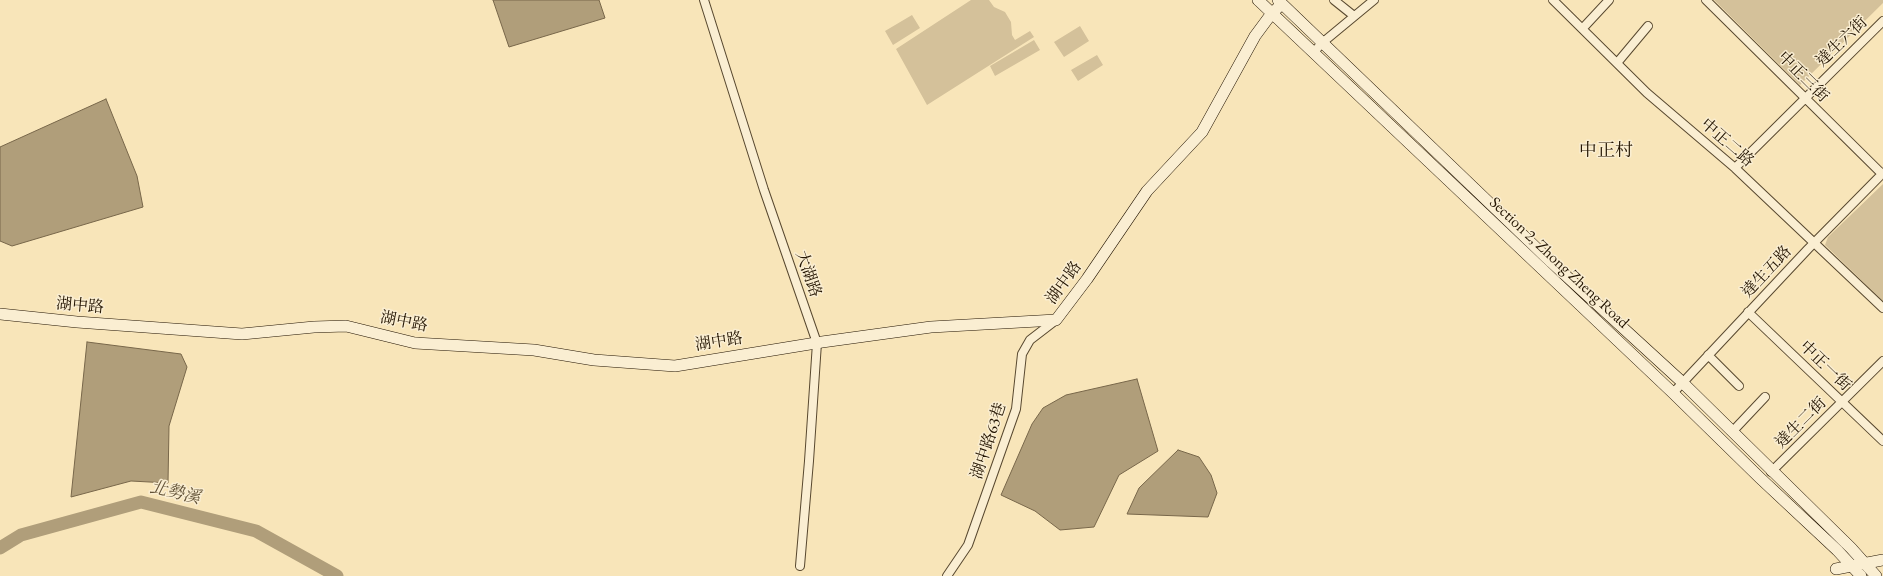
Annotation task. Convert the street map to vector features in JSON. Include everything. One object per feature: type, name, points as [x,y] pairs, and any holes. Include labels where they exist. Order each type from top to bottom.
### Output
[{"type":"main road","name":"Section 2, Zhong Zheng Road","points":[[1258,0],[1673,393],[1836,550],[1854,574]]},
{"type":"main road","name":"湖中路","points":[[0,314],[93,324],[242,334],[314,327],[346,326],[415,344],[534,350],[594,360],[675,366],[817,343],[931,327],[1056,320],[1087,279],[1147,191],[1202,132],[1255,36],[1280,2]]},
{"type":"main road","name":"Section 2, Zhong Zheng Road","points":[[1280,2],[1551,262],[1682,382],[1772,472],[1874,570]]},
{"type":"main road","points":[[1851,548],[1854,574]]},
{"type":"main road","points":[[1836,550],[1836,573],[1854,574],[1874,570],[1883,560]]},
{"type":"street","name":"大湖路","points":[[704,0],[767,198],[817,343],[800,566]]},
{"type":"street","points":[[1334,0],[1354,16]]},
{"type":"street","points":[[1313,53],[1322,43],[1374,0]]},
{"type":"street","name":"中正二路","points":[[1553,0],[1647,93],[1735,168],[1883,308]]},
{"type":"street","points":[[1583,28],[1609,0]]},
{"type":"street","name":"中正三街","points":[[1706,0],[1804,98],[1883,173]]},
{"type":"street","name":"達生六街","points":[[1735,168],[1883,21]]},
{"type":"street","points":[[1617,62],[1648,26]]},
{"type":"street","name":"達生五路","points":[[1673,393],[1748,312],[1883,173]]},
{"type":"street","name":"中正一街","points":[[1748,312],[1883,441]]},
{"type":"street","name":"湖中路63巷","points":[[947,576],[968,545],[1016,409],[1022,354],[1030,340],[1056,320]]},
{"type":"street","points":[[1708,355],[1739,386]]},
{"type":"street","name":"達生二街","points":[[1772,472],[1883,361]]},
{"type":"street","points":[[1732,432],[1765,397]]},
{"type":"shaded area","points":[[493,0],[599,0],[605,18],[509,47]]},
{"type":"shaded area","points":[[971,0],[989,0],[994,7],[1005,12],[1011,22],[1012,35],[1015,40],[1030,31],[1034,37],[927,105],[896,49]]},
{"type":"shaded area","points":[[1714,0],[1883,0],[1883,3],[1800,85]]},
{"type":"shaded area","points":[[912,15],[920,28],[893,45],[885,31]]},
{"type":"shaded area","points":[[1080,26],[1089,41],[1064,57],[1054,42]]},
{"type":"shaded area","points":[[1034,40],[1040,50],[995,76],[990,66]]},
{"type":"shaded area","points":[[1097,55],[1103,65],[1078,81],[1071,70]]},
{"type":"shaded area","points":[[106,99],[137,176],[143,207],[12,246],[0,241],[0,147]]},
{"type":"shaded area","points":[[1883,184],[1883,301],[1825,245],[1828,237]]},
{"type":"shaded area","points":[[87,342],[181,354],[187,367],[169,426],[168,483],[131,481],[71,497]]},
{"type":"shaded area","points":[[1137,379],[1158,451],[1119,475],[1094,527],[1060,530],[1035,511],[1001,495],[1032,424],[1043,408],[1066,395]]},
{"type":"shaded area","points":[[1178,450],[1199,457],[1211,475],[1217,493],[1208,517],[1127,514],[1139,488]]},
{"type":"waterway","name":"北勢溪","points":[[0,548],[21,535],[141,502],[256,531],[337,576]]},
{"type":"district","name":"中正村","points":[[1606,151]]}]
